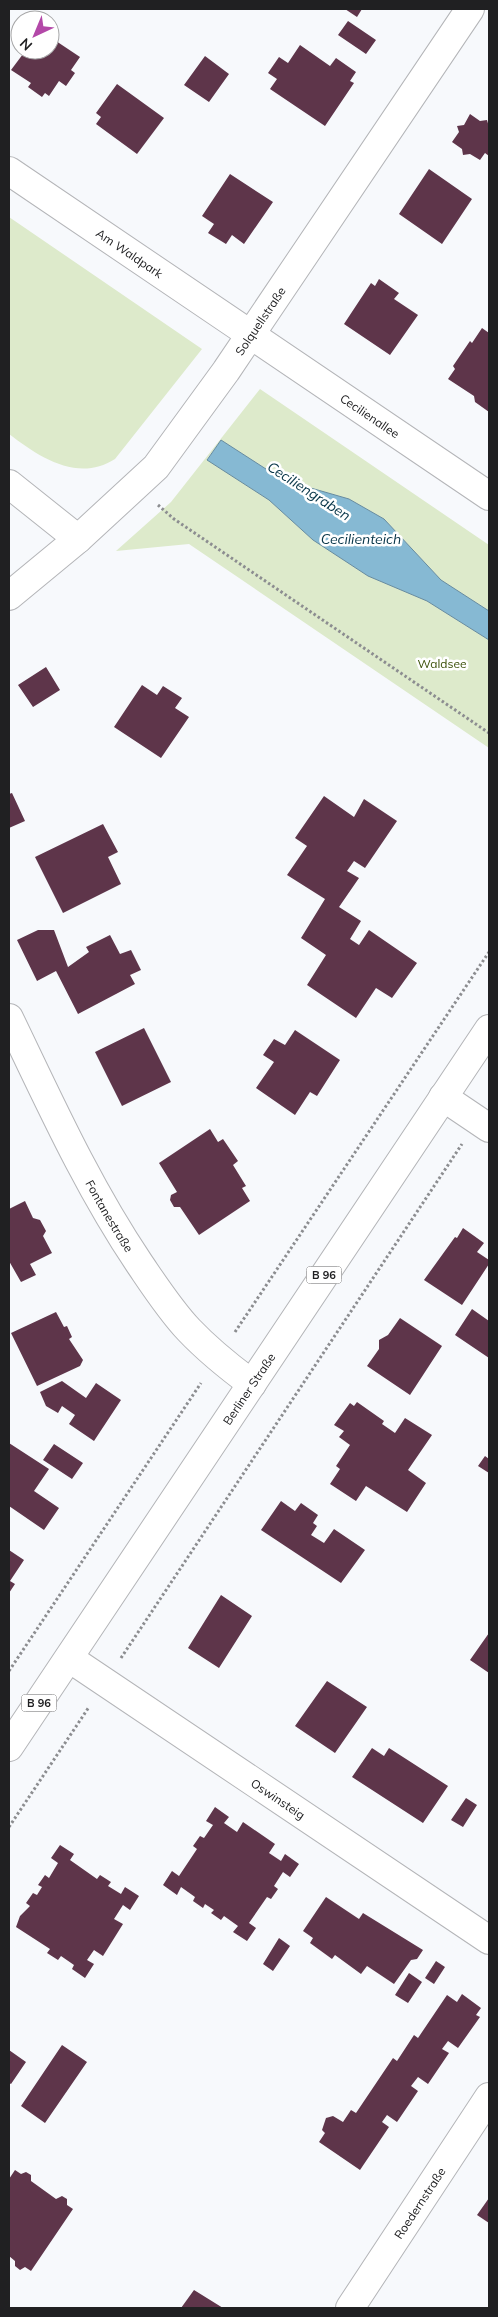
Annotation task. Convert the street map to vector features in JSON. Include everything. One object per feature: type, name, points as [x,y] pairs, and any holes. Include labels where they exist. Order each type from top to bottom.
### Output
[{"type":"street","name":"Solquellstraße","points":[[9,596],[78,538],[156,467],[251,335],[470,9]]},
{"type":"street","name":"Am Waldpark","points":[[9,171],[251,335]]},
{"type":"street","name":"Cecilienallee","points":[[251,335],[489,496]]},
{"type":"street","points":[[9,484],[78,538]]},
{"type":"street","name":"Fontanestraße","points":[[9,1018],[81,1165],[115,1227],[144,1271],[187,1328],[218,1358],[252,1384]]},
{"type":"street","name":"Berliner Straße","points":[[9,1748],[489,1029]]},
{"type":"street","points":[[443,1097],[478,1132]]},
{"type":"street","name":"Oswinsteig","points":[[69,1658],[489,1940]]},
{"type":"street","name":"Roedernstraße","points":[[350,2308],[489,2097]]},
{"type":"path","points":[[135,487],[174,519],[489,733]]},
{"type":"path","points":[[230,1340],[489,952]]},
{"type":"path","points":[[123,1655],[478,1132]]},
{"type":"path","points":[[9,1671],[203,1380]]},
{"type":"path","points":[[9,1827],[94,1699]]},
{"type":"green space","points":[[9,217],[202,349],[115,459],[101,466],[73,468],[59,464],[33,451],[9,434]]},
{"type":"green space","name":"Waldsee","points":[[260,389],[489,545],[489,611],[441,580],[384,519],[349,499],[283,480],[221,440],[207,459],[269,500],[313,540],[368,576],[427,601],[489,640],[489,748],[189,544],[116,551],[171,502]]},
{"type":"water","name":"Cecilienteich","points":[[221,440],[283,480],[349,499],[384,519],[441,580],[489,611],[489,640],[427,601],[368,576],[313,540],[269,500],[207,460]]},
{"type":"building","points":[[345,9],[362,9],[357,17]]},
{"type":"building","points":[[348,21],[376,40],[366,54],[338,35]]},
{"type":"building","points":[[60,44],[80,57],[71,70],[75,73],[66,86],[59,81],[49,96],[45,93],[42,97],[28,87],[31,83],[11,70],[18,60],[60,60]]},
{"type":"building","points":[[300,45],[330,66],[336,58],[356,72],[350,81],[354,83],[325,126],[270,89],[277,79],[268,73],[279,57],[288,63]]},
{"type":"building","points":[[205,56],[229,74],[209,102],[184,85]]},
{"type":"building","points":[[117,84],[164,118],[137,154],[96,124],[101,117],[96,113]]},
{"type":"building","points":[[470,114],[480,121],[487,120],[489,127],[489,156],[485,153],[480,160],[470,154],[463,155],[462,149],[452,142],[459,132],[457,126],[464,125]]},
{"type":"building","points":[[429,169],[472,199],[442,244],[399,214]]},
{"type":"building","points":[[230,174],[273,202],[244,244],[232,235],[226,244],[208,233],[214,224],[202,216]]},
{"type":"building","points":[[379,279],[399,293],[394,299],[418,315],[390,355],[344,324],[371,283],[375,286]]},
{"type":"building","points":[[482,328],[489,333],[489,412],[475,402],[474,396],[448,379],[455,369],[453,366],[470,341],[472,343]]},
{"type":"building","points":[[46,667],[60,690],[33,707],[18,685]]},
{"type":"building","points":[[142,685],[157,695],[163,686],[182,698],[175,708],[189,717],[161,758],[114,727]]},
{"type":"building","points":[[12,793],[25,821],[9,828],[9,794]]},
{"type":"building","points":[[324,796],[354,817],[364,799],[397,821],[365,868],[354,861],[347,871],[359,878],[339,907],[361,921],[350,939],[359,945],[369,930],[417,963],[392,998],[376,988],[356,1018],[307,985],[326,955],[301,938],[325,899],[287,875],[307,846],[295,838]]},
{"type":"building","points":[[103,824],[118,852],[108,857],[121,884],[63,913],[35,857]]},
{"type":"building","points":[[38,930],[54,930],[68,967],[89,952],[86,947],[110,935],[120,954],[131,950],[141,970],[130,975],[135,984],[78,1014],[56,971],[37,981],[17,940]]},
{"type":"building","points":[[144,1028],[171,1082],[122,1106],[95,1052]]},
{"type":"building","points":[[295,1030],[340,1060],[317,1096],[310,1092],[295,1115],[256,1088],[274,1062],[263,1055],[274,1039],[285,1045]]},
{"type":"building","points":[[210,1129],[218,1142],[223,1139],[238,1161],[233,1165],[246,1186],[242,1188],[250,1201],[199,1235],[180,1207],[174,1207],[170,1200],[171,1195],[177,1192],[159,1163]]},
{"type":"building","points":[[25,1201],[33,1218],[40,1220],[46,1231],[43,1236],[52,1253],[30,1264],[36,1275],[21,1282],[9,1261],[9,1209]]},
{"type":"building","points":[[463,1228],[484,1243],[477,1252],[489,1260],[489,1264],[462,1305],[424,1280]]},
{"type":"building","points":[[472,1309],[489,1321],[489,1358],[455,1335]]},
{"type":"building","points":[[56,1312],[64,1327],[67,1326],[72,1337],[69,1339],[83,1360],[80,1366],[37,1386],[11,1333]]},
{"type":"building","points":[[400,1318],[442,1346],[410,1395],[367,1366],[379,1349],[379,1340],[388,1335]]},
{"type":"building","points":[[62,1381],[86,1398],[96,1383],[121,1400],[94,1441],[69,1424],[75,1415],[62,1406],[58,1413],[46,1406],[40,1392]]},
{"type":"building","points":[[357,1402],[384,1421],[382,1424],[395,1433],[405,1418],[432,1435],[408,1470],[426,1483],[407,1512],[366,1486],[356,1501],[330,1484],[340,1469],[336,1466],[350,1445],[339,1437],[344,1431],[334,1425],[350,1403],[354,1406]]},
{"type":"building","points":[[9,1443],[49,1469],[34,1491],[59,1508],[44,1530],[9,1506]]},
{"type":"building","points":[[54,1444],[83,1463],[72,1479],[43,1460]]},
{"type":"building","points":[[485,1456],[489,1459],[489,1473],[478,1466]]},
{"type":"building","points":[[281,1501],[295,1511],[301,1503],[318,1515],[313,1523],[317,1526],[311,1535],[324,1543],[334,1529],[365,1550],[341,1583],[261,1530]]},
{"type":"building","points":[[9,1550],[24,1560],[10,1581],[15,1584],[9,1593]]},
{"type":"building","points":[[221,1595],[252,1616],[219,1668],[188,1648]]},
{"type":"building","points":[[489,1633],[489,1673],[470,1660]]},
{"type":"building","points":[[327,1681],[367,1707],[335,1753],[295,1726]]},
{"type":"building","points":[[372,1748],[384,1756],[389,1748],[448,1786],[423,1823],[352,1777]]},
{"type":"building","points":[[466,1798],[477,1805],[463,1827],[451,1820]]},
{"type":"building","points":[[215,1807],[229,1817],[224,1823],[237,1832],[243,1822],[275,1844],[269,1853],[281,1861],[285,1854],[299,1864],[290,1877],[283,1872],[274,1886],[278,1889],[271,1899],[267,1897],[249,1923],[256,1928],[247,1941],[233,1932],[238,1926],[224,1916],[221,1920],[211,1913],[214,1910],[205,1904],[203,1908],[193,1901],[195,1897],[181,1887],[177,1895],[163,1885],[172,1871],[179,1876],[197,1849],[193,1846],[200,1836],[204,1838],[213,1825],[206,1821]]},
{"type":"building","points":[[60,1845],[74,1854],[70,1860],[97,1879],[100,1875],[111,1882],[108,1886],[121,1894],[125,1887],[139,1896],[130,1910],[123,1905],[114,1919],[123,1924],[103,1956],[94,1950],[87,1960],[94,1964],[85,1978],[72,1969],[74,1965],[61,1956],[58,1960],[47,1953],[50,1949],[16,1927],[20,1916],[30,1906],[26,1903],[33,1893],[37,1895],[42,1887],[38,1885],[45,1875],[49,1878],[58,1863],[51,1858]]},
{"type":"building","points":[[326,1897],[359,1919],[363,1913],[423,1950],[417,1959],[411,1960],[394,1984],[367,1966],[361,1974],[335,1955],[332,1959],[310,1943],[313,1938],[303,1931]]},
{"type":"building","points":[[279,1938],[290,1946],[273,1971],[263,1964]]},
{"type":"building","points":[[436,1961],[445,1967],[434,1984],[425,1978]]},
{"type":"building","points":[[409,1973],[422,1982],[408,2003],[395,1995]]},
{"type":"building","points":[[462,1994],[481,2008],[476,2015],[480,2017],[458,2048],[448,2041],[442,2049],[449,2053],[428,2084],[418,2077],[411,2086],[418,2091],[397,2122],[387,2115],[382,2122],[389,2127],[360,2170],[319,2142],[325,2133],[322,2130],[326,2118],[333,2116],[343,2122],[351,2110],[356,2113],[393,2058],[397,2061],[414,2035],[418,2038],[447,1995],[457,2002]]},
{"type":"building","points":[[62,2045],[87,2062],[45,2123],[21,2106]]},
{"type":"building","points":[[9,2050],[26,2062],[11,2084],[9,2083]]},
{"type":"building","points":[[15,2170],[21,2174],[26,2172],[31,2175],[31,2181],[56,2199],[62,2196],[67,2199],[67,2205],[73,2209],[31,2271],[25,2267],[20,2270],[15,2266],[15,2261],[9,2256],[9,2179]]},
{"type":"building","points":[[489,2198],[489,2223],[477,2215]]},
{"type":"building","points":[[194,2290],[223,2308],[181,2308]]},
{"type":"water label","name":"Ceciliengraben","points":[[309,491]]}]
